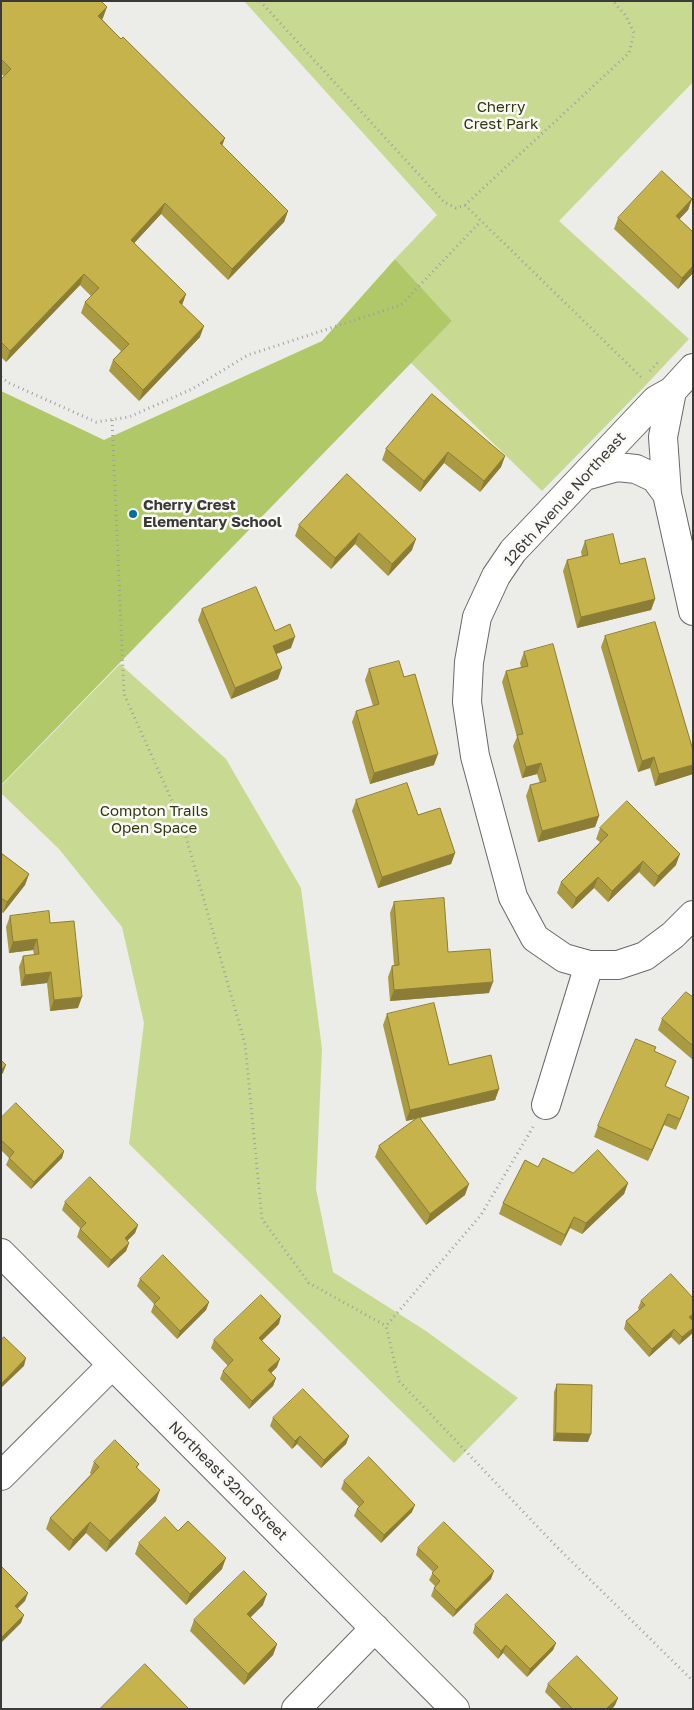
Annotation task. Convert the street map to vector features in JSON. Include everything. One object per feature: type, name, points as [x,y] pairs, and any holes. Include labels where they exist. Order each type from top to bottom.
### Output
[{"type":"street","name":"126th Avenue Northeast","points":[[693,368],[672,391],[656,400],[514,552],[496,576],[477,617],[469,662],[467,702],[475,756],[513,897],[535,938],[564,958],[589,965],[618,965],[645,956],[673,935],[693,916]]},
{"type":"street","points":[[672,391],[663,437],[667,494],[693,611]]},
{"type":"street","points":[[586,476],[617,467],[636,469],[655,478],[667,494]]},
{"type":"street","points":[[546,1105],[589,965]]},
{"type":"street","name":"Northeast 32nd Street","points":[[1,1252],[455,1709]]},
{"type":"street","points":[[1,1476],[112,1365]]},
{"type":"street","points":[[296,1709],[375,1628]]},
{"type":"path","points":[[260,1],[444,202],[456,208],[465,205],[629,53],[634,33],[626,16],[614,1]]},
{"type":"path","points":[[465,205],[642,379],[662,359]]},
{"type":"path","points":[[1,376],[9,383],[96,422],[129,417],[192,389],[248,354],[401,305],[481,221]]},
{"type":"path","points":[[112,420],[124,694],[182,823],[245,1044],[262,1219],[309,1283],[386,1326],[399,1381],[554,1544],[693,1681]]},
{"type":"path","points":[[386,1326],[480,1215],[546,1105]]},
{"type":"green space","name":"Cherry Crest Park","points":[[244,1],[693,1],[693,82],[559,221],[689,339],[542,491],[411,363],[452,321],[395,259],[437,215]]},
{"type":"green space","points":[[395,259],[452,321],[1,785],[1,391],[104,440],[322,341]]},
{"type":"green space","name":"Compton Trails Open Space","points":[[120,664],[226,759],[301,888],[322,1049],[316,1189],[333,1272],[426,1331],[518,1398],[454,1463],[129,1144],[144,1023],[122,927],[59,849],[1,793],[1,786]]},
{"type":"building","points":[[1,1],[101,1],[107,7],[98,16],[121,39],[123,37],[225,138],[220,143],[288,211],[232,269],[165,203],[131,240],[186,294],[179,302],[204,326],[143,390],[113,360],[129,344],[85,302],[99,288],[84,274],[10,351],[1,342],[1,79],[11,69],[1,59]]},
{"type":"building","points":[[662,171],[692,199],[676,216],[693,232],[693,266],[682,278],[618,218]]},
{"type":"building","points":[[432,394],[505,456],[484,481],[448,452],[424,481],[386,449]]},
{"type":"building","points":[[347,474],[416,539],[392,564],[359,533],[335,558],[299,525]]},
{"type":"building","points":[[613,534],[620,564],[645,558],[655,599],[581,617],[567,560],[588,555],[585,541]]},
{"type":"building","points":[[256,587],[275,631],[290,624],[295,637],[273,646],[282,668],[235,688],[202,609]]},
{"type":"building","points":[[655,622],[693,750],[693,765],[659,774],[654,757],[642,761],[605,636]]},
{"type":"building","points":[[553,644],[599,816],[542,831],[530,785],[546,781],[541,763],[526,767],[517,735],[523,734],[506,671],[528,666],[524,652]]},
{"type":"building","points":[[399,661],[404,677],[415,674],[438,754],[374,773],[356,711],[379,704],[369,669]]},
{"type":"building","points":[[407,783],[418,815],[440,808],[455,853],[382,877],[356,800]]},
{"type":"building","points":[[627,801],[680,854],[658,876],[643,861],[612,891],[598,877],[576,898],[561,882],[608,835],[600,828]]},
{"type":"building","points":[[1,853],[29,874],[7,902],[1,898]]},
{"type":"building","points":[[444,898],[448,952],[490,949],[493,982],[394,990],[392,966],[399,965],[394,902]]},
{"type":"building","points":[[49,911],[50,923],[74,921],[82,997],[54,1000],[51,972],[25,975],[23,956],[39,954],[37,939],[13,942],[10,916]]},
{"type":"building","points":[[686,992],[693,997],[693,1046],[662,1019]]},
{"type":"building","points":[[434,1003],[449,1065],[491,1055],[499,1089],[410,1110],[387,1014]]},
{"type":"building","points":[[636,1039],[656,1047],[654,1051],[676,1061],[665,1086],[689,1097],[680,1119],[668,1114],[652,1150],[598,1126]]},
{"type":"building","points":[[1,1060],[6,1065],[1,1070]]},
{"type":"building","points":[[16,1103],[64,1151],[34,1182],[9,1158],[14,1152],[1,1140],[1,1118]]},
{"type":"building","points":[[419,1117],[469,1184],[430,1214],[379,1146]]},
{"type":"building","points":[[598,1150],[628,1183],[586,1223],[574,1217],[565,1235],[503,1203],[525,1160],[538,1167],[543,1158],[573,1173]]},
{"type":"building","points":[[90,1177],[138,1225],[125,1238],[129,1243],[111,1260],[80,1229],[86,1223],[65,1202]]},
{"type":"building","points":[[163,1255],[209,1302],[180,1331],[154,1304],[160,1298],[140,1279]]},
{"type":"building","points":[[671,1274],[693,1298],[693,1314],[689,1317],[693,1321],[693,1328],[682,1337],[674,1329],[652,1349],[626,1321],[645,1305],[641,1301]]},
{"type":"building","points":[[261,1295],[281,1316],[259,1338],[280,1359],[268,1370],[276,1378],[252,1401],[223,1371],[233,1360],[214,1340]]},
{"type":"building","points":[[4,1337],[26,1358],[2,1383],[1,1340]]},
{"type":"building","points":[[557,1384],[592,1385],[591,1434],[556,1433]]},
{"type":"building","points":[[303,1389],[349,1436],[324,1460],[300,1436],[295,1441],[273,1418]]},
{"type":"building","points":[[115,1440],[139,1464],[136,1467],[160,1490],[110,1541],[90,1522],[73,1540],[50,1518],[99,1467],[94,1462]]},
{"type":"building","points":[[369,1457],[415,1505],[384,1535],[357,1509],[364,1502],[344,1481]]},
{"type":"building","points":[[165,1517],[178,1531],[188,1521],[226,1558],[190,1594],[139,1543]]},
{"type":"building","points":[[444,1522],[494,1571],[456,1610],[434,1588],[440,1581],[432,1573],[438,1567],[418,1548]]},
{"type":"building","points":[[1,1566],[28,1593],[15,1606],[24,1615],[1,1638]]},
{"type":"building","points":[[244,1571],[267,1594],[247,1614],[277,1644],[248,1674],[194,1620]]},
{"type":"building","points":[[507,1594],[556,1643],[530,1669],[506,1645],[501,1651],[475,1625]]},
{"type":"building","points":[[577,1656],[618,1698],[606,1709],[573,1709],[548,1684]]},
{"type":"building","points":[[145,1664],[189,1709],[100,1709]]},
{"type":"place","name":"Cherry Crest Elementary School","points":[[133,514]]}]
